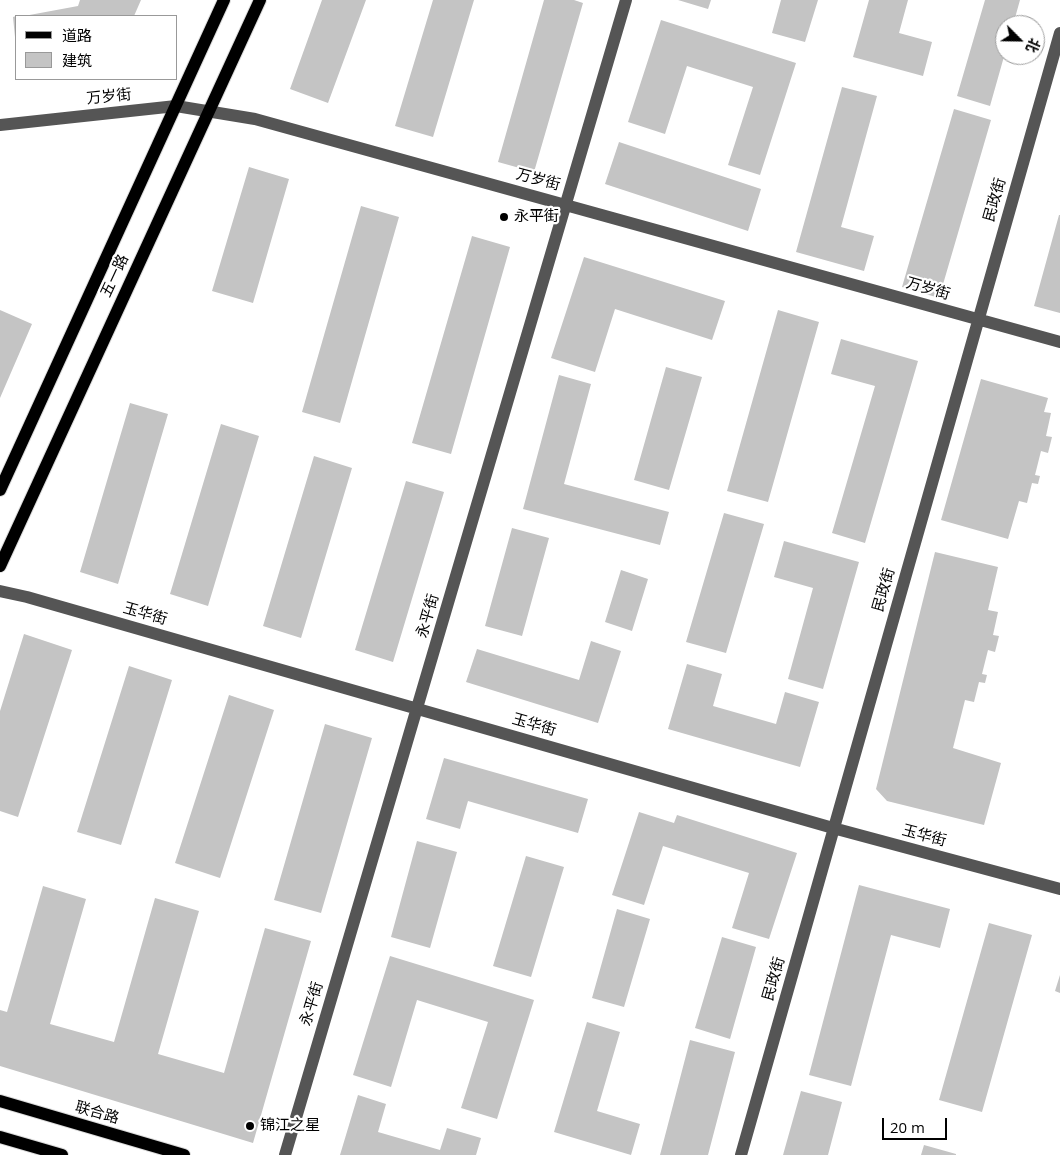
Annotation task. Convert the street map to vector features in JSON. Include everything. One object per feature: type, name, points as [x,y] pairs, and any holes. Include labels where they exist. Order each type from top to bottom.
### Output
[{"type":"main road","name":"五一路","points":[[0,490],[224,0]]},
{"type":"main road","name":"五一路","points":[[0,566],[260,0]]},
{"type":"main road","name":"联合路","points":[[0,1101],[184,1155]]},
{"type":"main road","points":[[0,1137],[62,1155]]},
{"type":"street","name":"永平街","points":[[285,1155],[626,0]]},
{"type":"street","name":"民政街","points":[[741,1155],[1060,33]]},
{"type":"street","name":"万岁街","points":[[0,125],[176,106],[255,119],[1060,342]]},
{"type":"street","name":"玉华街","points":[[0,591],[27,597],[833,828],[1060,889]]},
{"type":"building","points":[[80,0],[141,0],[134,15],[29,15],[78,6]]},
{"type":"building","points":[[322,0],[366,0],[328,103],[290,89]]},
{"type":"building","points":[[433,0],[474,0],[433,137],[395,126]]},
{"type":"building","points":[[544,0],[574,0],[583,3],[534,172],[498,162]]},
{"type":"building","points":[[678,0],[711,0],[708,9]]},
{"type":"building","points":[[781,0],[818,0],[805,42],[772,33]]},
{"type":"building","points":[[869,0],[908,0],[899,33],[932,42],[923,76],[853,57]]},
{"type":"building","points":[[985,0],[1020,0],[1016,15],[995,15],[995,65],[1002,65],[990,106],[957,96]]},
{"type":"building","points":[[15,16],[15,37],[13,17]]},
{"type":"building","points":[[661,20],[796,63],[760,175],[728,165],[753,87],[687,66],[665,134],[628,122]]},
{"type":"building","points":[[842,87],[877,96],[841,227],[874,236],[864,271],[796,252]]},
{"type":"building","points":[[954,109],[991,120],[939,298],[902,287]]},
{"type":"building","points":[[619,142],[761,189],[748,231],[605,184]]},
{"type":"building","points":[[249,167],[289,179],[253,303],[212,291]]},
{"type":"building","points":[[361,206],[399,217],[340,423],[302,412]]},
{"type":"building","points":[[1060,215],[1060,313],[1034,306]]},
{"type":"building","points":[[472,236],[510,247],[451,454],[412,443]]},
{"type":"building","points":[[584,257],[725,301],[712,340],[615,309],[595,372],[551,358]]},
{"type":"building","points":[[0,310],[32,324],[0,398]]},
{"type":"building","points":[[778,310],[819,322],[768,502],[727,491]]},
{"type":"building","points":[[841,339],[918,361],[865,543],[832,533],[875,386],[831,374]]},
{"type":"building","points":[[666,367],[702,377],[669,490],[634,480]]},
{"type":"building","points":[[559,375],[591,384],[564,484],[669,512],[660,545],[523,509]]},
{"type":"building","points":[[981,379],[1048,398],[1044,412],[1051,413],[1046,436],[1052,437],[1048,453],[1041,451],[1035,475],[1040,476],[1038,484],[1032,483],[1027,503],[1019,501],[1008,539],[941,520]]},
{"type":"building","points":[[130,403],[168,414],[118,584],[80,572]]},
{"type":"building","points":[[221,424],[259,436],[208,606],[170,594]]},
{"type":"building","points":[[314,456],[352,468],[301,638],[263,626]]},
{"type":"building","points":[[406,481],[444,492],[393,662],[355,650]]},
{"type":"building","points":[[724,513],[764,524],[726,653],[686,642]]},
{"type":"building","points":[[512,528],[549,538],[522,636],[485,626]]},
{"type":"building","points":[[784,541],[859,562],[823,689],[788,679],[813,588],[774,577]]},
{"type":"building","points":[[935,552],[998,567],[988,610],[998,612],[993,635],[999,636],[995,652],[988,650],[982,674],[987,675],[985,683],[979,682],[974,702],[965,700],[953,748],[1001,763],[984,825],[887,801],[876,789]]},
{"type":"building","points":[[621,570],[648,579],[632,631],[605,622]]},
{"type":"building","points":[[24,634],[72,650],[18,817],[0,811],[0,711]]},
{"type":"building","points":[[591,641],[621,651],[598,723],[466,682],[477,649],[579,680]]},
{"type":"building","points":[[687,664],[722,674],[713,706],[776,724],[785,692],[819,702],[800,767],[668,729]]},
{"type":"building","points":[[129,666],[172,680],[121,845],[77,832]]},
{"type":"building","points":[[229,695],[274,710],[220,878],[175,863]]},
{"type":"building","points":[[325,724],[372,738],[321,913],[274,900]]},
{"type":"building","points":[[444,758],[588,799],[578,833],[468,801],[460,829],[426,819]]},
{"type":"building","points":[[639,812],[674,823],[677,815],[797,853],[769,939],[732,928],[749,873],[663,846],[644,905],[612,895]]},
{"type":"building","points":[[417,841],[457,852],[430,948],[391,937]]},
{"type":"building","points":[[526,856],[564,867],[531,977],[493,966]]},
{"type":"building","points":[[859,885],[950,909],[940,948],[891,935],[851,1086],[809,1075]]},
{"type":"building","points":[[43,886],[86,899],[50,1024],[114,1042],[155,898],[199,911],[158,1054],[224,1073],[265,928],[311,941],[253,1143],[0,1066],[0,1010],[7,1012]]},
{"type":"building","points":[[617,909],[650,919],[624,1007],[592,998]]},
{"type":"building","points":[[989,923],[1032,935],[982,1112],[939,1100]]},
{"type":"building","points":[[722,937],[756,947],[730,1039],[695,1028]]},
{"type":"building","points":[[390,956],[534,1000],[497,1119],[461,1108],[488,1022],[417,1000],[391,1087],[353,1075]]},
{"type":"building","points":[[1060,975],[1060,993],[1055,991]]},
{"type":"building","points":[[587,1022],[620,1032],[597,1111],[640,1124],[631,1155],[554,1132]]},
{"type":"building","points":[[690,1040],[735,1052],[708,1155],[660,1155]]},
{"type":"building","points":[[801,1091],[842,1102],[828,1155],[783,1155]]},
{"type":"building","points":[[358,1095],[386,1104],[378,1132],[440,1150],[447,1128],[481,1138],[476,1155],[340,1155]]},
{"type":"building","points":[[924,1145],[956,1154],[956,1155],[921,1155]]},
{"type":"place","name":"永平街","points":[[504,217]]},
{"type":"place","name":"锦江之星","points":[[250,1126]]}]
